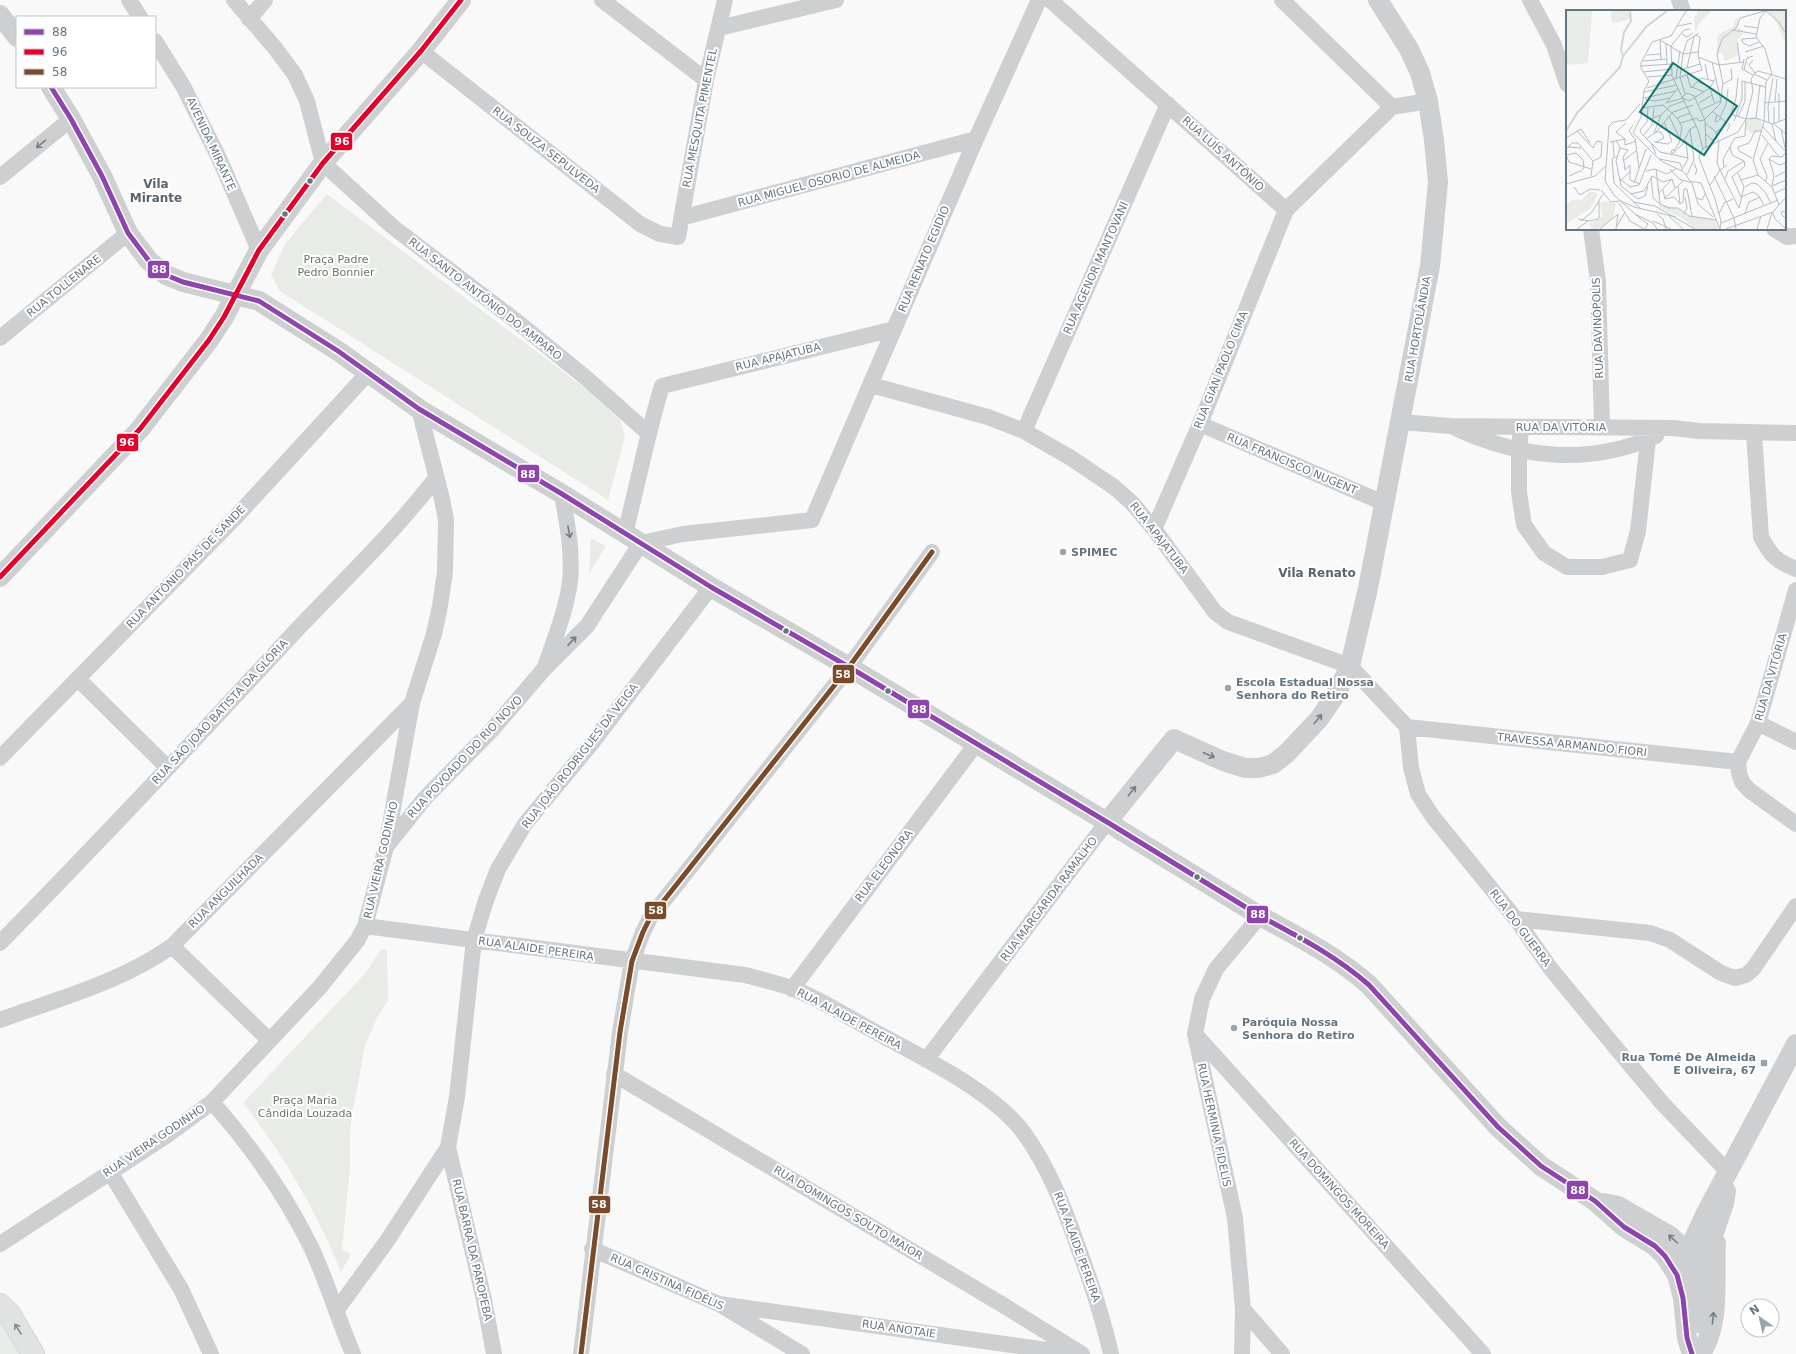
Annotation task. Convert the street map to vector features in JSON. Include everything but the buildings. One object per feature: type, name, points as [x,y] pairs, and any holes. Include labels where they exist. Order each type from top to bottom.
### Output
[{"type":"main road","points":[[0,1305],[10,1315],[33,1354]]},
{"type":"street","points":[[129,0],[139,16]]},
{"type":"street","points":[[234,0],[249,20],[275,48],[295,75],[307,101],[323,163]]},
{"type":"street","points":[[249,20],[265,0]]},
{"type":"street","points":[[0,577],[140,429],[205,346],[236,295],[259,250],[323,163],[421,51],[462,0]]},
{"type":"street","points":[[602,0],[706,80]]},
{"type":"street","name":"RUA MESQUITA PIMENTEL","points":[[678,237],[706,80],[725,0]]},
{"type":"street","points":[[719,28],[836,0]]},
{"type":"street","name":"RUA RENATO EGIDIO","points":[[633,538],[812,520],[976,139],[1039,0]]},
{"type":"street","name":"RUA LUÍS ANTÔNIO","points":[[1050,0],[1286,210]]},
{"type":"street","points":[[1282,0],[1392,107]]},
{"type":"street","name":"RUA HORTOLÃNDIA","points":[[1174,739],[1223,761],[1245,768],[1259,768],[1273,764],[1286,754],[1319,719],[1336,694],[1350,666],[1368,588],[1401,422],[1434,235],[1438,182],[1428,101],[1420,73],[1409,49],[1378,0]]},
{"type":"street","points":[[1530,0],[1554,45],[1566,81]]},
{"type":"street","points":[[1679,0],[1683,10]]},
{"type":"street","points":[[0,15],[16,36]]},
{"type":"street","name":"AVENIDA MIRANTE","points":[[156,43],[184,86],[219,158],[259,250]]},
{"type":"street","name":"RUA SOUZA SEPULVEDA","points":[[421,51],[640,224],[660,234],[678,237]]},
{"type":"street","points":[[52,88],[71,119],[102,176],[128,233],[149,261],[166,275],[183,282],[259,301],[369,372],[419,409],[562,494],[711,587],[849,667],[1260,916],[1327,952],[1350,968],[1369,985],[1498,1127],[1541,1166],[1595,1201],[1624,1227],[1655,1246],[1665,1256],[1677,1275],[1683,1298],[1687,1338],[1692,1354]]},
{"type":"street","points":[[1286,210],[1392,107],[1428,101]]},
{"type":"street","name":"RUA AGENOR MANTOVANI","points":[[1024,431],[1168,104]]},
{"type":"street","points":[[0,176],[71,119]]},
{"type":"street","name":"RUA MIGUEL OSORIO DE ALMEIDA","points":[[681,218],[976,139]]},
{"type":"street","name":"RUA SANTO ANTÔNIO DO AMPARO","points":[[323,163],[392,227],[515,320],[585,376],[648,433]]},
{"type":"street","name":"RUA GIAN PAOLO CIMA","points":[[1154,529],[1200,424],[1286,210]]},
{"type":"street","name":"RUA DAVINÓPOLIS","points":[[1591,230],[1598,281],[1602,427]]},
{"type":"street","points":[[1776,230],[1787,237],[1796,236]]},
{"type":"street","name":"RUA TOLLENARE","points":[[0,338],[128,233]]},
{"type":"street","name":"RUA APAJATUBA","points":[[648,433],[662,386],[894,329]]},
{"type":"street","name":"RUA ANTÔNIO PAIS DE SANDE","points":[[0,758],[234,518],[369,372]]},
{"type":"street","name":"RUA APAJATUBA","points":[[871,385],[988,417],[1024,431],[1071,458],[1114,487],[1132,503],[1154,529],[1215,612],[1228,622],[1350,666]]},
{"type":"street","name":"RUA VIEIRA GODINHO","points":[[0,1244],[166,1136],[212,1102],[320,987],[357,942],[364,926],[386,846],[412,703],[434,634],[445,572],[446,520],[419,409]]},
{"type":"street","name":"RUA DA VITÓRIA","points":[[1401,422],[1450,426],[1602,427],[1647,434]]},
{"type":"street","name":"RUA FRANCISCO NUGENT","points":[[1200,424],[1384,503]]},
{"type":"street","name":"RUA DA VITÓRIA","points":[[1450,426],[1483,441],[1519,451],[1551,455],[1584,454],[1616,449],[1647,434],[1673,428],[1699,431],[1796,433]]},
{"type":"street","points":[[1521,427],[1518,492],[1524,525],[1544,553],[1567,567],[1602,567],[1630,560],[1638,531],[1647,434]]},
{"type":"street","points":[[633,538],[636,491],[648,433]]},
{"type":"street","points":[[1754,433],[1761,537],[1769,552],[1780,563],[1796,569]]},
{"type":"street","name":"RUA SÃO JOÃO BATISTA DA GLÓRIA","points":[[0,943],[168,768],[307,620],[379,547],[436,478]]},
{"type":"street","name":"RUA POVOADO DO RIO NOVO","points":[[544,669],[562,615],[570,582],[570,544],[562,494]]},
{"type":"street","name":"RUA POVOADO DO RIO NOVO","points":[[386,846],[425,798],[491,731],[544,669],[586,626],[633,538]]},
{"type":"street","points":[[581,1354],[592,1249],[614,1074],[632,962],[643,932],[650,918],[849,667],[932,552]]},
{"type":"street","name":"RUA JOÃO RODRIGUES DA VEIGA","points":[[336,1310],[387,1241],[448,1147],[457,1097],[474,940],[486,900],[498,870],[525,824],[592,743],[711,587]]},
{"type":"street","name":"RUA DA VITÓRIA","points":[[1738,762],[1758,723],[1796,590]]},
{"type":"street","points":[[1350,666],[1407,727]]},
{"type":"street","points":[[78,679],[168,768]]},
{"type":"street","name":"RUA ANGUILHADA","points":[[0,1020],[119,976],[142,966],[172,946],[412,703]]},
{"type":"street","points":[[1758,723],[1796,742]]},
{"type":"street","name":"TRAVESSA ARMANDO FIORI","points":[[1407,727],[1738,762]]},
{"type":"street","name":"RUA DO GUERRA","points":[[1407,727],[1411,768],[1418,794],[1433,817],[1516,919],[1551,968],[1616,1048],[1663,1104],[1728,1172]]},
{"type":"street","name":"RUA MARGARIDA RAMALHO","points":[[926,1060],[1107,822],[1174,739]]},
{"type":"street","name":"RUA ELEONORA","points":[[792,988],[976,744]]},
{"type":"street","points":[[1738,762],[1742,782],[1749,790],[1796,824]]},
{"type":"street","points":[[1516,919],[1650,933],[1670,940],[1721,973],[1735,978],[1746,975],[1753,969],[1796,906]]},
{"type":"street","name":"RUA HERMINIA FIDELIS","points":[[1242,1354],[1243,1309],[1235,1218],[1195,1034],[1202,999],[1216,969],[1260,916]]},
{"type":"street","name":"RUA ALAIDE PEREIRA","points":[[364,926],[632,962],[745,975],[792,988],[821,1002],[926,1060],[982,1093],[1022,1131],[1035,1149],[1050,1175],[1070,1225],[1104,1325],[1111,1354]]},
{"type":"street","points":[[172,946],[269,1040]]},
{"type":"street","name":"RUA DOMINGOS MOREIRA","points":[[1195,1034],[1483,1354]]},
{"type":"street","points":[[1677,1275],[1706,1212],[1796,1044]]},
{"type":"street","name":"RUA DOMINGOS SOUTO MAIOR","points":[[614,1074],[1003,1304],[1082,1354]]},
{"type":"street","points":[[212,1102],[239,1135],[282,1194],[311,1247],[353,1354]]},
{"type":"street","name":"RUA BARRA DA PAROPEBA","points":[[448,1147],[484,1300],[494,1354]]},
{"type":"street","points":[[110,1172],[181,1289],[211,1354]]},
{"type":"street","points":[[1683,1298],[1696,1278],[1718,1222],[1724,1203],[1728,1172]]},
{"type":"street","points":[[1595,1201],[1618,1206],[1670,1236],[1688,1253],[1696,1278],[1697,1354]]},
{"type":"street","points":[[1701,1354],[1709,1341],[1713,1320],[1718,1222]]},
{"type":"street","name":"RUA CRISTINA FIDÉLIS","points":[[592,1249],[719,1304],[802,1354]]},
{"type":"street","name":"RUA ANOTAIE","points":[[719,1304],[1078,1354]]},
{"type":"street","points":[[1243,1309],[1282,1354]]},
{"type":"green space","name":"Praça Padre Pedro Bonnier","points":[[327,194],[590,392],[620,420],[625,437],[608,500],[280,291],[271,275],[285,244]]},
{"type":"green space","points":[[591,538],[606,546],[589,574]]},
{"type":"green space","name":"Praça Maria Cândida Louzada","points":[[381,949],[387,950],[388,1000],[378,1016],[365,1045],[353,1110],[350,1133],[350,1168],[342,1249],[351,1254],[341,1272],[321,1227],[298,1184],[272,1143],[243,1103],[358,981],[369,968]]},
{"type":"green space","points":[[0,1320],[20,1354],[0,1354]]},
{"type":"transit line","name":"96","points":[[0,577],[140,429],[209,340],[224,317],[259,250],[323,163],[421,51],[461,0]]},
{"type":"transit line","name":"88","points":[[52,88],[71,119],[102,176],[128,233],[149,261],[166,275],[183,282],[259,301],[338,351],[419,409],[562,494],[711,587],[849,667],[1260,916],[1344,965],[1369,985],[1498,1127],[1541,1166],[1595,1201],[1624,1227],[1655,1246],[1665,1256],[1677,1275],[1683,1298],[1687,1338],[1692,1354]]},
{"type":"transit line","name":"58","points":[[581,1354],[620,1032],[632,961],[643,932],[650,918],[849,667],[932,552]]},
{"type":"place","name":"SPIMEC","points":[[1063,552]]},
{"type":"place","name":"Escola Estadual Nossa Senhora do Retiro","points":[[1228,688]]},
{"type":"place","name":"Paróquia Nossa Senhora do Retiro","points":[[1234,1028]]},
{"type":"place","name":"Rua Tomé De Almeida E Oliveira, 67","points":[[1764,1063]]},
{"type":"district","name":"Vila Mirante","points":[[156,191]]},
{"type":"district","name":"Vila Renato","points":[[1317,573]]}]
